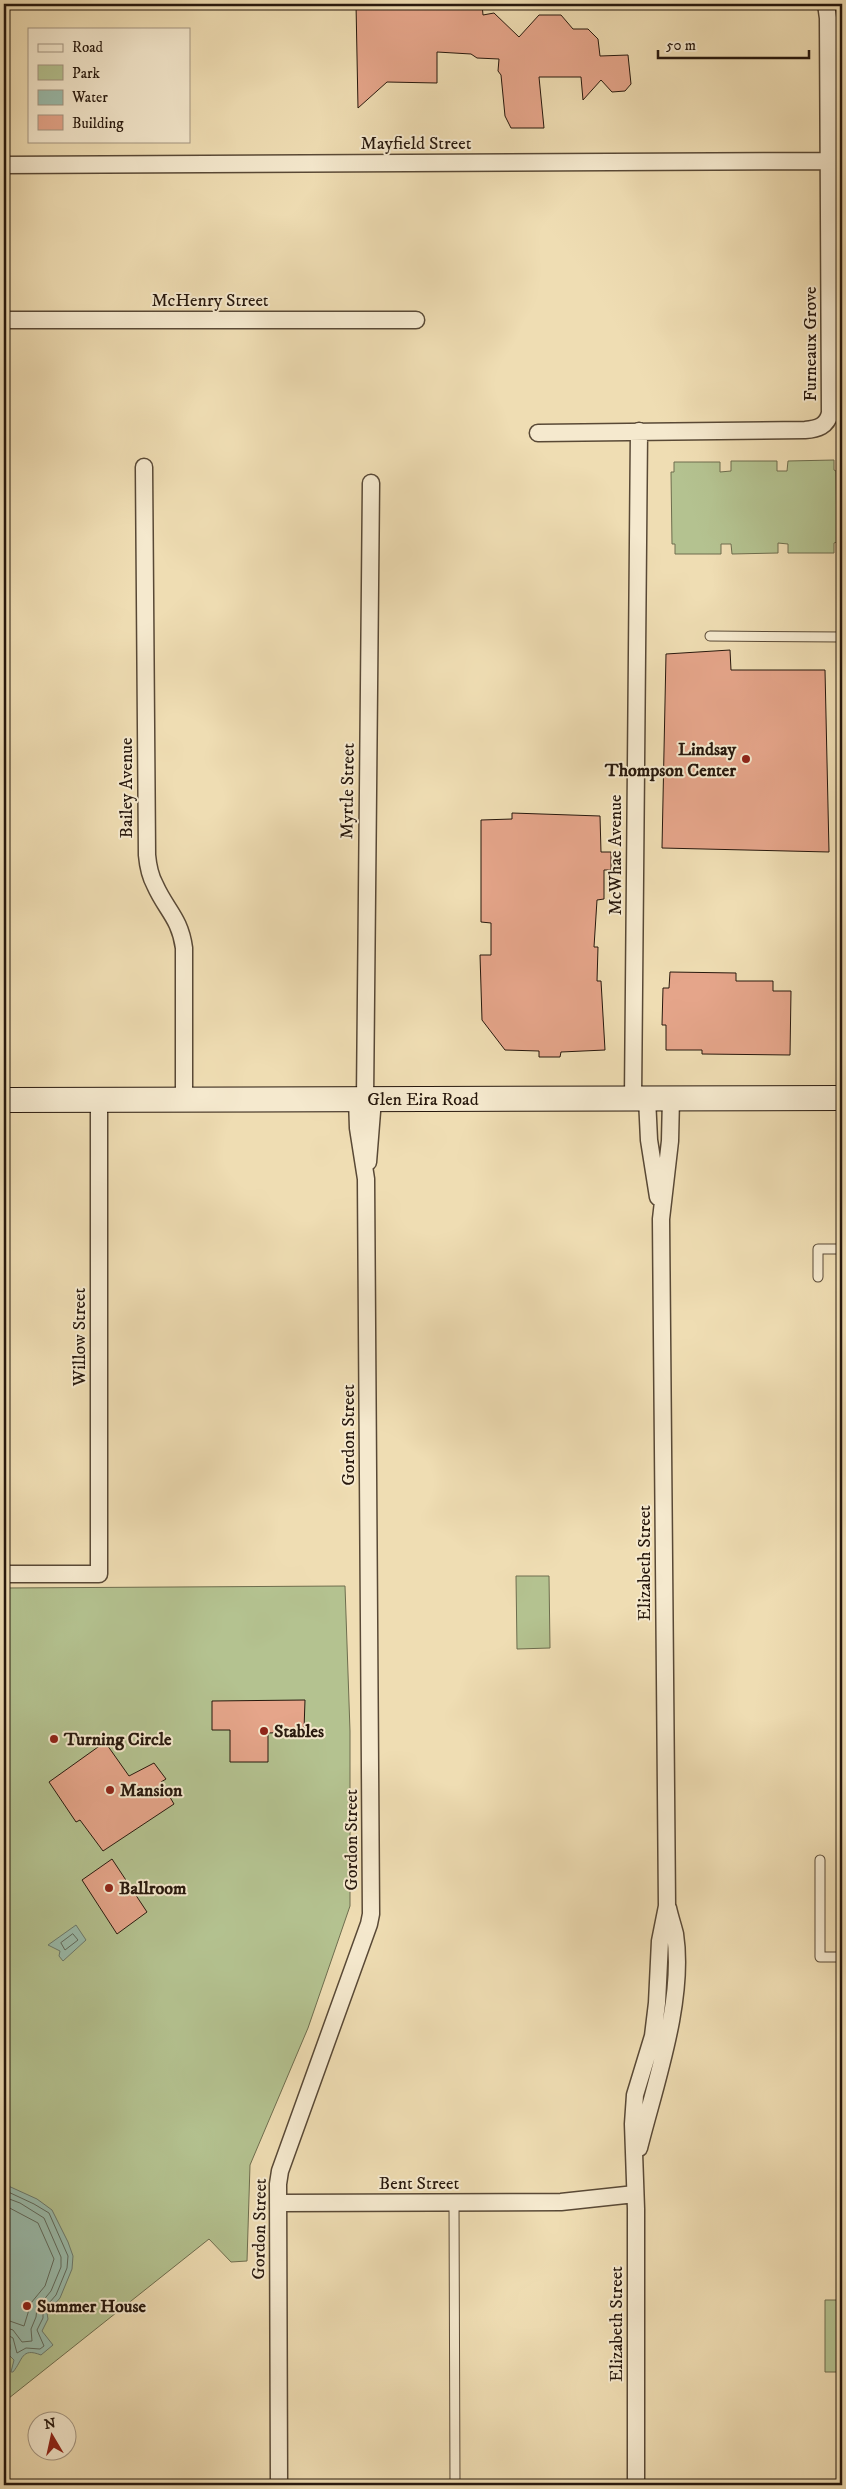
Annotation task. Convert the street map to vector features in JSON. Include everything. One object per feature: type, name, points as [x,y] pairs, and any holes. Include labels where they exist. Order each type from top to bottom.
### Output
[{"type":"main road","name":"Glen Eira Road","points":[[4,1100],[842,1098]]},
{"type":"street","name":"Furneaux Grove","points":[[538,433],[805,430],[823,426],[830,413],[836,289],[828,161],[835,132],[830,9]]},
{"type":"street","name":"Mayfield Street","points":[[4,165],[828,161]]},
{"type":"street","name":"McHenry Street","points":[[4,320],[416,320]]},
{"type":"street","name":"McWhae Avenue","points":[[639,431],[640,1098]]},
{"type":"street","name":"Bailey Avenue","points":[[144,467],[147,855],[154,885],[177,919],[182,931],[184,948],[184,1099]]},
{"type":"street","name":"Myrtle Street","points":[[365,1099],[371,483]]},
{"type":"street","name":"Elizabeth Street","points":[[640,1098],[649,1140],[661,1219]]},
{"type":"street","name":"Elizabeth Street","points":[[636,2485],[636,2201],[633,2124],[635,2095],[653,2036],[657,2003],[660,1941],[667,1906],[661,1219],[670,1141],[671,1098]]},
{"type":"street","name":"Gordon Street","points":[[279,2485],[278,2203],[280,2171],[371,1914],[366,1179],[372,1133],[365,1099]]},
{"type":"street","name":"Willow Street","points":[[4,1574],[99,1574],[99,1100]]},
{"type":"street","name":"Bent Street","points":[[278,2203],[636,2201]]},
{"type":"lane","points":[[710,636],[842,637]]},
{"type":"lane","points":[[818,1277],[818,1249],[842,1249]]},
{"type":"lane","points":[[820,1860],[820,1957],[842,1957]]},
{"type":"lane","points":[[454,2202],[455,2485]]},
{"type":"green space","points":[[834,460],[834,470],[836,471],[837,542],[834,543],[834,553],[788,553],[788,544],[778,543],[778,553],[732,554],[731,544],[721,544],[721,554],[675,554],[675,544],[672,544],[671,472],[674,472],[674,462],[720,462],[720,472],[731,471],[731,461],[777,461],[777,471],[787,471],[788,461]]},
{"type":"green space","points":[[516,1576],[549,1576],[550,1648],[517,1649]]},
{"type":"green space","points":[[345,1586],[350,1731],[350,1906],[308,2028],[250,2165],[247,2261],[231,2262],[209,2239],[4,2402],[4,1588]]},
{"type":"green space","points":[[825,2300],[842,2300],[842,2372],[825,2372]]},
{"type":"water","points":[[76,1925],[86,1940],[63,1961],[59,1956],[60,1951],[48,1945]]},
{"type":"water","points":[[4,2184],[37,2199],[52,2210],[73,2256],[72,2269],[60,2298],[47,2313],[48,2319],[42,2331],[53,2345],[41,2355],[30,2353],[23,2356],[13,2372],[11,2372],[14,2360],[8,2354],[10,2345],[4,2336]]},
{"type":"building","points":[[356,4],[482,4],[483,15],[494,13],[519,37],[539,15],[561,15],[573,29],[588,29],[598,39],[600,56],[628,55],[631,84],[625,91],[612,92],[601,80],[583,100],[581,77],[539,77],[544,128],[511,128],[505,116],[501,75],[498,71],[499,59],[477,58],[471,54],[437,52],[437,83],[387,82],[358,108]]},
{"type":"building","name":"Lindsay Thompson Center","points":[[730,650],[731,670],[825,670],[829,852],[662,848],[666,654]]},
{"type":"building","points":[[512,813],[600,816],[601,852],[611,852],[611,870],[604,870],[604,899],[597,900],[594,947],[598,947],[597,981],[601,981],[605,1050],[561,1052],[560,1057],[539,1057],[539,1051],[505,1050],[482,1020],[480,955],[491,955],[491,923],[481,922],[481,820],[512,819]]},
{"type":"building","points":[[670,972],[736,973],[736,981],[773,981],[773,991],[791,991],[790,1055],[702,1054],[702,1050],[666,1050],[666,1025],[662,1025],[663,988],[669,988]]},
{"type":"building","name":"Stables","points":[[305,1700],[304,1730],[299,1730],[299,1732],[268,1733],[268,1762],[230,1762],[230,1730],[212,1730],[212,1701]]},
{"type":"building","name":"Mansion","points":[[105,1742],[129,1776],[154,1763],[166,1779],[161,1782],[174,1804],[103,1851],[80,1820],[76,1822],[49,1782]]},
{"type":"building","name":"Ballroom","points":[[112,1859],[147,1912],[117,1934],[82,1880]]},
{"type":"place","name":"Lindsay Thompson Center","points":[[746,759]]},
{"type":"place","name":"Stables","points":[[264,1731]]},
{"type":"place","name":"Turning Circle","points":[[54,1739]]},
{"type":"place","name":"Mansion","points":[[110,1790]]},
{"type":"place","name":"Ballroom","points":[[109,1888]]},
{"type":"place","name":"Summer House","points":[[27,2306]]}]
